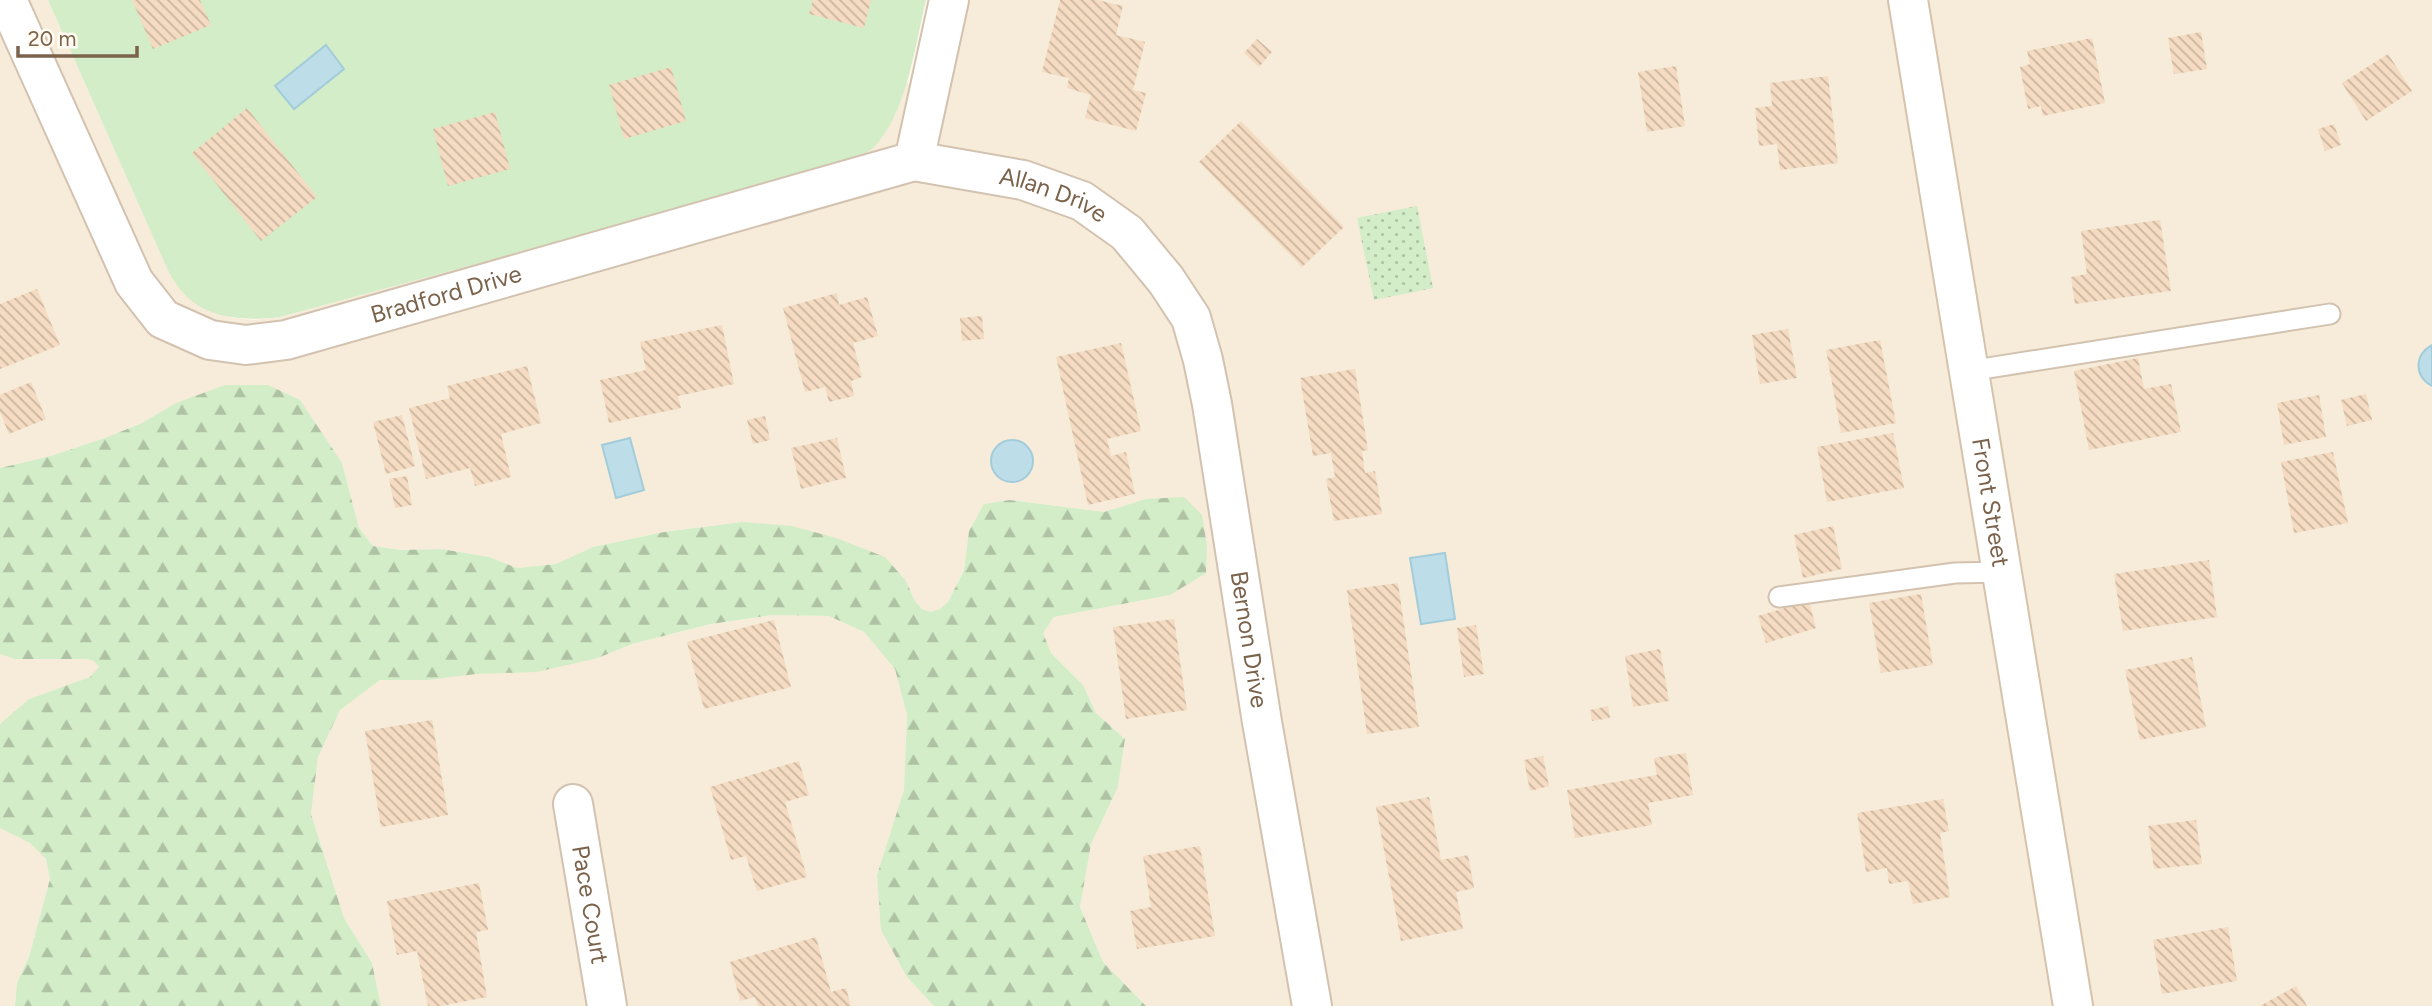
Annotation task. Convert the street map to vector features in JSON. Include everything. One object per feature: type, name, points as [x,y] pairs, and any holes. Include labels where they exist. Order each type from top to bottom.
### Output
[{"type":"street","name":"Bradford Drive","points":[[7,0],[107,228],[134,282],[163,319],[210,340],[246,345],[286,340],[914,161]]},
{"type":"street","points":[[914,161],[949,0]]},
{"type":"street","name":"Front Street","points":[[1908,0],[2073,1006]]},
{"type":"street","name":"Allan Drive","points":[[914,161],[1023,180],[1082,201],[1127,233],[1166,280]]},
{"type":"street","name":"Bernon Drive","points":[[1166,280],[1191,318],[1203,360],[1312,1006]]},
{"type":"street","name":"Pace Court","points":[[573,804],[607,1006]]},
{"type":"lane","points":[[1969,371],[2330,314]]},
{"type":"lane","points":[[1779,597],[1955,573],[2002,572]]},
{"type":"shaded area","points":[[0,0],[48,0],[166,266],[196,303],[232,318],[254,320],[280,317],[852,162],[888,128],[900,103],[907,79],[928,148],[964,0],[2432,0],[2432,1006],[1146,1006],[1103,962],[1080,907],[1091,844],[1118,787],[1125,739],[1096,713],[1083,685],[1051,653],[1043,633],[1054,617],[1170,595],[1146,499],[1104,512],[1010,500],[969,531],[964,569],[948,602],[931,612],[922,609],[915,601],[906,581],[742,522],[664,532],[593,547],[556,564],[517,568],[489,557],[441,549],[401,550],[373,546],[359,528],[342,463],[176,403],[142,423],[105,438],[51,456],[0,468]]},
{"type":"shaded area","points":[[772,615],[829,616],[864,632],[895,669],[907,715],[904,791],[877,875],[907,977],[934,1006],[381,1006],[372,963],[344,918],[311,814],[318,757],[340,710],[380,680],[427,680],[598,658],[632,644],[712,624]]},
{"type":"shaded area","points":[[0,654],[15,659],[86,659],[94,661],[99,667],[90,677],[29,699],[0,724]]},
{"type":"shaded area","points":[[0,828],[30,843],[46,859],[50,879],[29,957],[17,983],[15,1006],[0,1006]]},
{"type":"green space","points":[[48,0],[926,0],[908,78],[894,116],[874,147],[852,162],[280,317],[253,319],[213,313],[190,299],[174,281]]},
{"type":"green space","points":[[1417,206],[1433,288],[1374,300],[1357,218]]},
{"type":"green space","points":[[225,385],[268,385],[300,400],[342,463],[359,528],[373,546],[401,550],[441,549],[489,557],[517,568],[556,564],[593,547],[664,532],[742,522],[792,526],[836,538],[885,557],[906,581],[915,601],[922,609],[931,612],[948,602],[964,570],[969,531],[984,504],[1010,500],[1104,512],[1146,499],[1184,497],[1202,515],[1207,546],[1206,573],[1170,595],[1054,617],[1043,633],[1051,653],[1083,685],[1096,713],[1125,739],[1118,787],[1091,844],[1080,907],[1103,962],[1146,1006],[934,1006],[907,977],[881,930],[877,875],[904,790],[907,715],[895,669],[864,632],[829,616],[772,615],[711,624],[632,644],[598,658],[536,672],[476,674],[427,680],[380,680],[340,710],[318,757],[311,814],[344,918],[372,963],[381,1006],[15,1006],[17,983],[29,957],[50,879],[46,859],[30,843],[0,828],[0,724],[29,699],[90,677],[99,667],[94,661],[86,659],[15,659],[0,654],[0,468],[51,456],[105,438],[142,423],[176,403]]},
{"type":"water","points":[[326,45],[344,69],[294,109],[275,86]]},
{"type":"water","points":[[2432,345],[2432,386],[2422,377],[2418,366],[2422,354]]},
{"type":"water","points":[[630,438],[644,490],[616,498],[602,445]]},
{"type":"water","points":[[1012,440],[1027,446],[1033,461],[1027,476],[1012,482],[997,476],[991,461],[997,446]]},
{"type":"water","points":[[1445,553],[1455,619],[1421,624],[1410,558]]},
{"type":"building","points":[[132,0],[200,0],[211,25],[153,49]]},
{"type":"building","points":[[813,0],[871,0],[864,28],[809,14]]},
{"type":"building","points":[[1060,0],[1098,0],[1123,6],[1116,35],[1145,42],[1133,90],[1146,93],[1136,131],[1085,118],[1091,95],[1067,88],[1069,78],[1042,72]]},
{"type":"building","points":[[2201,32],[2207,69],[2174,74],[2168,38]]},
{"type":"building","points":[[2092,38],[2105,103],[2043,116],[2041,106],[2028,109],[2020,67],[2030,64],[2027,51]]},
{"type":"building","points":[[1257,39],[1272,52],[1259,67],[1244,53]]},
{"type":"building","points":[[2388,54],[2412,91],[2366,121],[2342,83]]},
{"type":"building","points":[[1676,66],[1685,126],[1647,132],[1638,72]]},
{"type":"building","points":[[671,67],[686,121],[624,139],[609,85]]},
{"type":"building","points":[[1828,76],[1838,163],[1780,170],[1777,144],[1759,146],[1755,108],[1772,106],[1770,83]]},
{"type":"building","points":[[247,108],[317,197],[261,241],[192,153]]},
{"type":"building","points":[[495,112],[510,169],[448,186],[433,129]]},
{"type":"building","points":[[1241,121],[1344,227],[1302,267],[1199,162]]},
{"type":"building","points":[[2334,124],[2341,145],[2325,151],[2318,129]]},
{"type":"building","points":[[2160,220],[2171,291],[2075,304],[2071,277],[2087,274],[2081,231]]},
{"type":"building","points":[[37,289],[60,345],[0,369],[0,304]]},
{"type":"building","points":[[837,293],[839,305],[867,297],[878,336],[853,343],[862,377],[851,381],[854,396],[829,402],[825,387],[805,392],[783,308]]},
{"type":"building","points":[[982,316],[984,339],[962,341],[960,318]]},
{"type":"building","points":[[722,325],[734,384],[678,396],[681,408],[609,423],[600,380],[646,370],[640,342]]},
{"type":"building","points":[[1788,329],[1797,378],[1760,384],[1752,335]]},
{"type":"building","points":[[1880,340],[1896,423],[1841,433],[1826,350]]},
{"type":"building","points":[[1121,343],[1141,431],[1107,439],[1111,456],[1126,452],[1135,494],[1088,505],[1056,357]]},
{"type":"building","points":[[2138,358],[2144,389],[2171,384],[2181,432],[2089,450],[2074,371]]},
{"type":"building","points":[[527,366],[541,423],[501,434],[511,477],[475,486],[470,468],[426,479],[409,408],[450,398],[447,386]]},
{"type":"building","points":[[1355,369],[1368,450],[1362,451],[1365,473],[1375,471],[1382,514],[1334,521],[1326,479],[1335,477],[1331,453],[1313,456],[1300,378]]},
{"type":"building","points":[[31,382],[46,419],[9,434],[0,412],[0,395]]},
{"type":"building","points":[[2366,394],[2372,420],[2347,426],[2341,400]]},
{"type":"building","points":[[2319,395],[2326,437],[2284,445],[2277,403]]},
{"type":"building","points":[[402,415],[415,466],[386,474],[373,422]]},
{"type":"building","points":[[765,416],[770,440],[753,444],[747,420]]},
{"type":"building","points":[[1893,433],[1904,488],[1827,502],[1817,447]]},
{"type":"building","points":[[837,438],[846,478],[801,489],[791,448]]},
{"type":"building","points":[[2333,452],[2348,523],[2294,533],[2281,462]]},
{"type":"building","points":[[407,476],[412,505],[395,508],[389,479]]},
{"type":"building","points":[[1833,526],[1842,569],[1803,578],[1794,535]]},
{"type":"building","points":[[2209,560],[2217,617],[2123,631],[2114,574]]},
{"type":"building","points":[[1398,583],[1419,727],[1367,734],[1347,590]]},
{"type":"building","points":[[1921,594],[1933,665],[1881,673],[1869,603]]},
{"type":"building","points":[[1809,601],[1816,628],[1766,643],[1758,616]]},
{"type":"building","points":[[1174,619],[1187,710],[1126,719],[1113,627]]},
{"type":"building","points":[[774,620],[791,687],[704,709],[687,642]]},
{"type":"building","points":[[1476,625],[1484,674],[1464,677],[1457,628]]},
{"type":"building","points":[[1660,649],[1669,701],[1633,707],[1625,656]]},
{"type":"building","points":[[2192,657],[2206,727],[2140,740],[2125,670]]},
{"type":"building","points":[[1608,706],[1610,718],[1592,721],[1590,710]]},
{"type":"building","points":[[432,720],[448,815],[381,827],[365,731]]},
{"type":"building","points":[[1686,753],[1693,795],[1648,803],[1652,825],[1575,838],[1567,790],[1657,775],[1654,758]]},
{"type":"building","points":[[1543,756],[1549,786],[1530,791],[1524,760]]},
{"type":"building","points":[[799,761],[809,795],[785,802],[807,877],[757,891],[746,856],[731,860],[710,787]]},
{"type":"building","points":[[1429,797],[1441,860],[1468,855],[1474,888],[1456,892],[1463,929],[1401,941],[1376,807]]},
{"type":"building","points":[[1943,799],[1949,831],[1940,833],[1950,897],[1913,904],[1908,881],[1889,884],[1887,868],[1866,872],[1857,813]]},
{"type":"building","points":[[2196,820],[2202,864],[2154,869],[2148,826]]},
{"type":"building","points":[[1200,846],[1215,936],[1137,949],[1130,911],[1151,907],[1143,856]]},
{"type":"building","points":[[479,883],[488,930],[476,932],[487,997],[428,1006],[417,951],[397,955],[387,901]]},
{"type":"building","points":[[2228,927],[2237,981],[2162,994],[2153,940]]},
{"type":"building","points":[[816,937],[831,992],[846,988],[851,1006],[758,1006],[755,997],[740,1001],[730,962]]},
{"type":"building","points":[[2296,986],[2307,1006],[2260,1006]]}]
